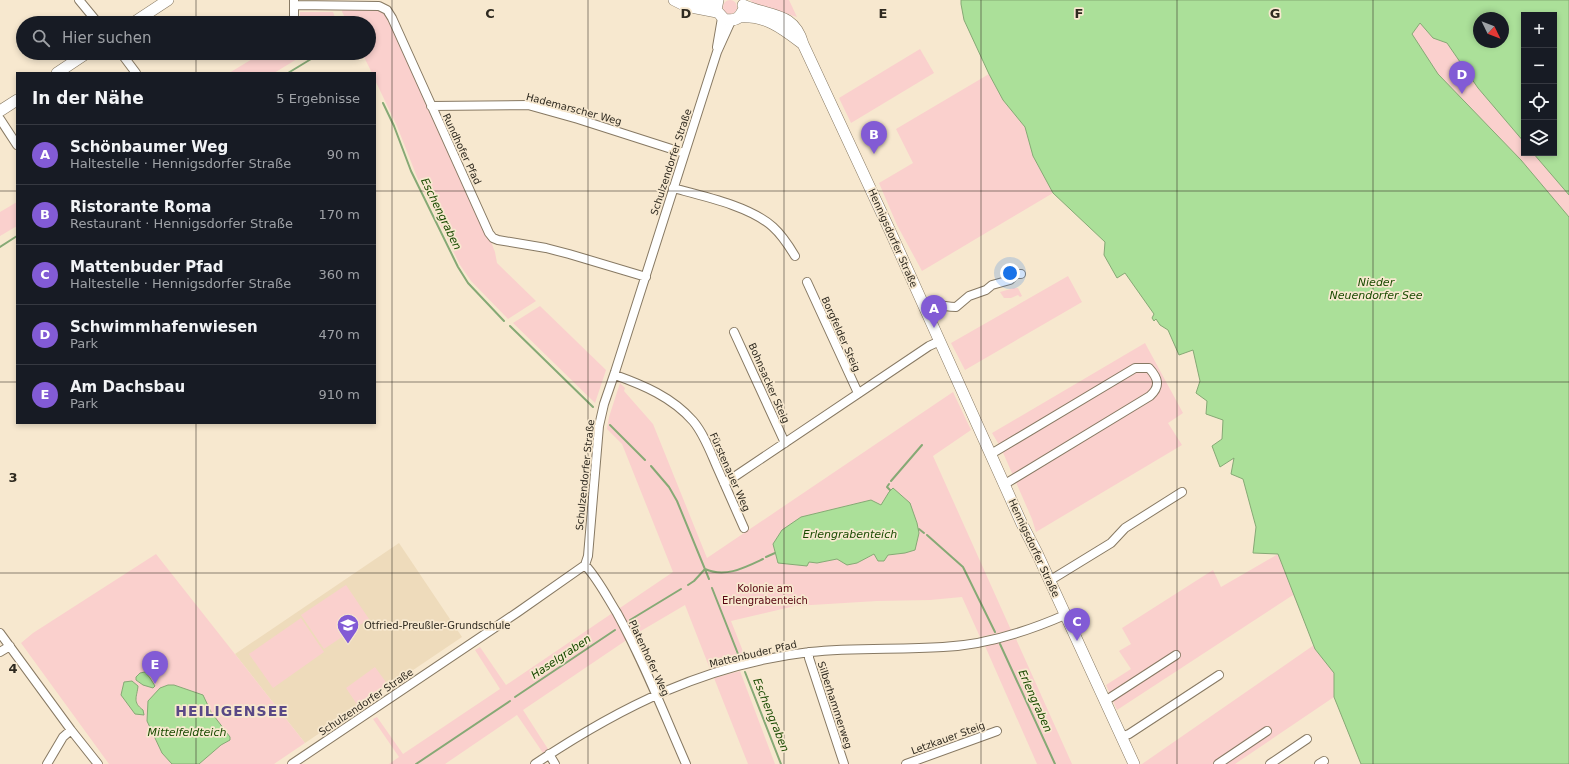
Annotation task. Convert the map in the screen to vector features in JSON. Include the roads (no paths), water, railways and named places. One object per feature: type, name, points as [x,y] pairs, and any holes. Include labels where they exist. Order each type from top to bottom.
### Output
[{"type":"main road","points":[[144,16],[168,0]]},
{"type":"main road","name":"Hennigsdorfer Straße","points":[[674,0],[686,6],[727,17],[751,16],[773,23],[790,33],[803,44]]},
{"type":"main road","points":[[692,0],[712,0]]},
{"type":"main road","points":[[718,0],[716,6],[727,17],[742,12],[742,2]]},
{"type":"main road","name":"Hennigsdorfer Straße","points":[[742,2],[792,22],[801,34],[803,44],[940,341],[1022,524],[1134,764]]},
{"type":"main road","points":[[58,72],[76,60]]},
{"type":"main road","points":[[0,111],[16,101]]},
{"type":"street","points":[[79,0],[92,16]]},
{"type":"street","points":[[294,2],[294,16]]},
{"type":"street","name":"Rundhofer Pfad","points":[[294,2],[379,6],[387,10],[392,18],[489,233],[493,238],[569,254],[646,277]]},
{"type":"street","name":"Schulzendorfer Straße","points":[[292,764],[518,612],[585,565],[588,556],[599,426],[604,404],[717,52],[717,42],[727,17]]},
{"type":"street","points":[[126,60],[135,72]]},
{"type":"street","name":"Hademarscher Weg","points":[[431,106],[528,105],[591,123],[684,153]]},
{"type":"street","points":[[0,119],[16,143]]},
{"type":"street","points":[[673,188],[719,201],[755,215],[772,226],[779,233],[795,256]]},
{"type":"street","points":[[925,309],[933,305],[941,304],[956,307],[969,296],[1010,280],[1016,274],[1021,274]]},
{"type":"street","name":"Borgfelder Steig","points":[[807,282],[858,393]]},
{"type":"street","name":"Bohnsacker Steig","points":[[734,332],[785,443]]},
{"type":"street","points":[[724,483],[929,346],[940,341]]},
{"type":"street","points":[[991,454],[1136,368],[1149,368],[1156,376],[1158,385],[1155,392],[1150,396],[1005,484]]},
{"type":"street","name":"Fürstenauer Weg","points":[[614,375],[642,385],[660,394],[676,405],[689,417],[705,439],[744,528]]},
{"type":"street","points":[[1049,581],[1111,543],[1125,528],[1182,492]]},
{"type":"street","name":"Platenhofer Weg","points":[[585,565],[592,573],[620,620],[686,764]]},
{"type":"street","name":"Mattenbuder Pfad","points":[[535,764],[597,724],[655,694],[719,672],[765,660],[809,652],[870,648],[944,647],[966,644],[1018,634],[1065,615]]},
{"type":"street","points":[[0,632],[71,730],[98,764]]},
{"type":"street","points":[[0,652],[10,646]]},
{"type":"street","name":"Silberhammerweg","points":[[809,652],[844,764]]},
{"type":"street","points":[[1105,700],[1176,655]]},
{"type":"street","points":[[1121,737],[1128,734],[1219,675]]},
{"type":"street","points":[[47,764],[63,736],[71,730]]},
{"type":"street","name":"Letzkauer Steig","points":[[906,764],[997,731]]},
{"type":"street","points":[[1218,764],[1267,731]]},
{"type":"street","points":[[1270,764],[1307,739]]},
{"type":"street","points":[[550,754],[556,764]]},
{"type":"water","name":"Nieder Neuendorfer See","points":[[961,0],[1569,0],[1569,195],[1536,156],[1557,156],[1557,12],[1521,12],[1521,138],[1478,88],[1447,43],[1433,38],[1420,23],[1412,34],[1438,74],[1521,160],[1569,217],[1569,764],[1361,764],[1334,697],[1334,673],[1315,649],[1278,554],[1253,553],[1256,527],[1243,479],[1231,474],[1234,458],[1220,467],[1212,446],[1222,439],[1223,420],[1206,414],[1207,401],[1196,393],[1200,381],[1193,350],[1179,355],[1168,330],[1160,325],[1156,319],[1154,321],[1152,318],[1154,314],[1125,273],[1117,278],[1104,255],[1105,242],[1053,193],[1033,156],[1025,127],[1003,100],[964,20]]},
{"type":"water","name":"Erlengrabenteich","points":[[893,488],[910,503],[919,533],[915,550],[888,555],[884,561],[878,561],[874,554],[857,563],[847,565],[837,559],[817,563],[809,562],[807,566],[778,563],[773,544],[782,530],[801,517],[871,500],[881,505]]},
{"type":"water","points":[[145,672],[155,686],[153,688],[143,685],[136,680],[136,677],[140,673]]},
{"type":"water","points":[[132,681],[138,686],[136,702],[143,710],[144,715],[135,714],[121,695],[124,682]]},
{"type":"water","name":"Mittelfeldteich","points":[[168,685],[174,685],[203,695],[211,712],[230,737],[230,740],[221,745],[199,764],[172,764],[162,753],[147,721],[148,701],[160,688]]},
{"type":"waterway","points":[[290,72],[309,60]]},
{"type":"waterway","name":"Eschengraben","points":[[383,103],[394,126],[411,171],[458,267],[468,283],[504,321]]},
{"type":"waterway","points":[[0,247],[16,237]]},
{"type":"waterway","name":"Eschengraben","points":[[510,326],[593,407]]},
{"type":"waterway","name":"Eschengraben","points":[[610,425],[645,460]]},
{"type":"waterway","points":[[891,481],[922,445]]},
{"type":"waterway","name":"Eschengraben","points":[[651,466],[669,487],[677,501],[709,579]]},
{"type":"waterway","points":[[889,484],[887,487],[890,490]]},
{"type":"waterway","name":"Erlengraben","points":[[919,529],[924,533]]},
{"type":"waterway","name":"Erlengraben","points":[[927,535],[963,567],[995,632]]},
{"type":"waterway","name":"Erlengraben","points":[[766,557],[775,553]]},
{"type":"waterway","name":"Erlengraben","points":[[688,585],[705,569],[712,572],[734,571],[763,559]]},
{"type":"waterway","name":"Eschengraben","points":[[712,588],[740,659]]},
{"type":"waterway","name":"Haselgraben","points":[[630,620],[681,589]]},
{"type":"waterway","name":"Haselgraben","points":[[515,697],[615,630]]},
{"type":"waterway","name":"Erlengraben","points":[[1000,644],[1055,764]]},
{"type":"waterway","name":"Eschengraben","points":[[745,672],[781,764]]},
{"type":"waterway","name":"Haselgraben","points":[[416,764],[510,701]]},
{"type":"place","name":"Schwimmhafenwiesen","points":[[1462,94]]},
{"type":"place","name":"Ristorante Roma","points":[[874,154]]},
{"type":"place","name":"Schönbaumer Weg","points":[[934,328]]},
{"type":"place","name":"Mattenbuder Pfad","points":[[1077,641]]},
{"type":"place","name":"Otfried-Preußler-Grundschule","points":[[348,644]]},
{"type":"place","name":"Am Dachsbau","points":[[155,684]]},
{"type":"district","name":"HEILIGENSEE","points":[[232,711]]},
{"type":"park label","name":"Kolonie am Erlengrabenteich","points":[[765,594]]}]
